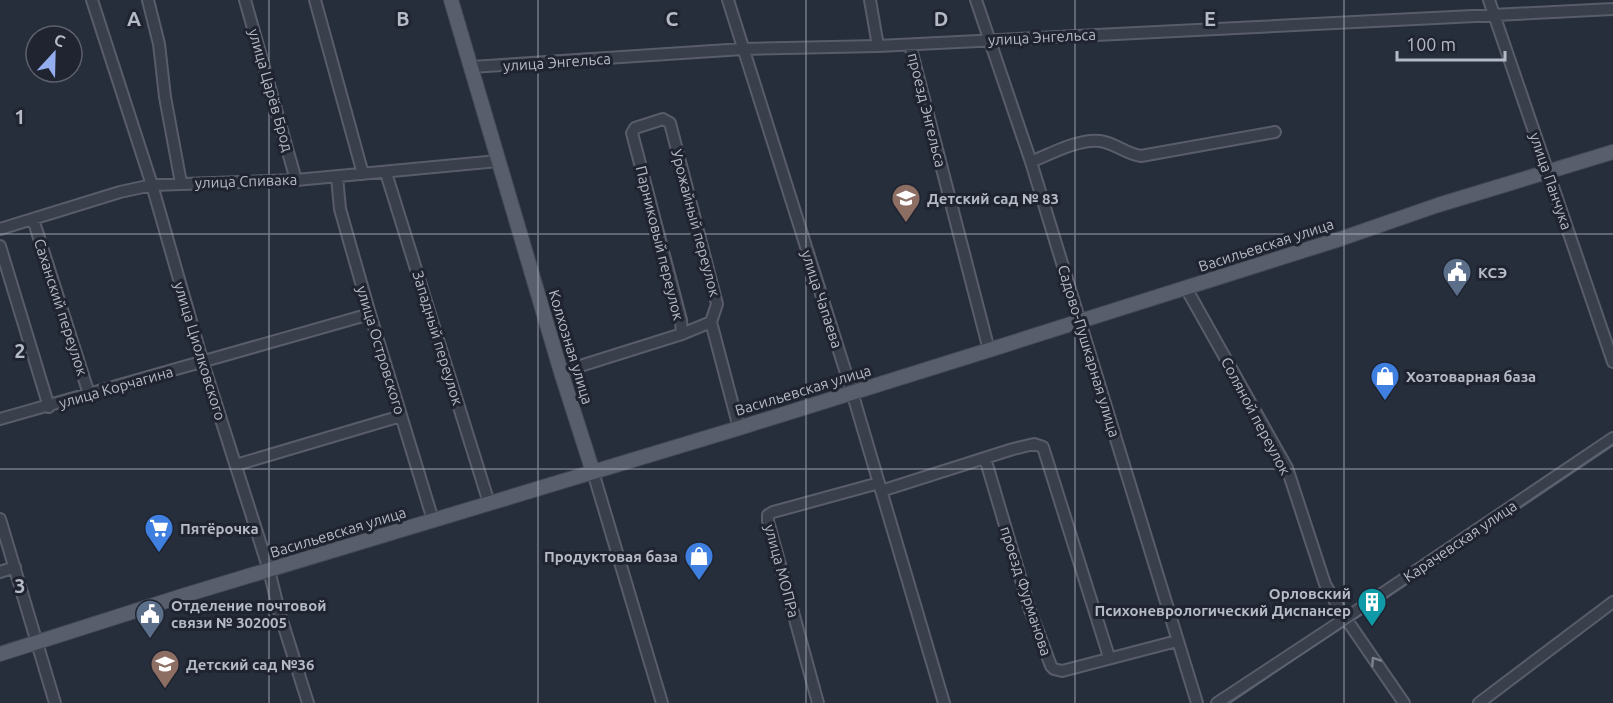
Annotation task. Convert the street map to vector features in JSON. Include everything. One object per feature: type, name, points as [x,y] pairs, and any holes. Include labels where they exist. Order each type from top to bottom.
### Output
[{"type":"main road","name":"Колхозная улица","points":[[451,0],[561,372],[593,472]]},
{"type":"main road","name":"Васильевская улица","points":[[0,654],[1080,322],[1340,239],[1438,205],[1613,152]]},
{"type":"street","name":"улица Циолковского","points":[[92,0],[152,185],[203,363],[269,570],[282,621],[308,703]]},
{"type":"street","points":[[148,0],[159,44],[165,97],[181,183]]},
{"type":"street","name":"улица Царёв Брод","points":[[245,0],[296,180]]},
{"type":"street","points":[[315,0],[363,174]]},
{"type":"street","name":"улица Чапаева","points":[[728,0],[852,392],[944,703]]},
{"type":"street","points":[[870,0],[879,46]]},
{"type":"street","name":"Садово-Пушкарная улица","points":[[976,0],[1031,162],[1197,703]]},
{"type":"street","name":"улица Панчука","points":[[1489,0],[1613,362]]},
{"type":"street","name":"улица Энгельса","points":[[471,67],[743,49],[910,45],[988,39],[1613,9]]},
{"type":"street","name":"проезд Энгельса","points":[[910,45],[989,350]]},
{"type":"street","name":"Урожайный переулок","points":[[632,133],[635,128],[663,119],[670,123],[717,304],[711,322],[739,428]]},
{"type":"street","points":[[1031,162],[1066,147],[1094,141],[1102,141],[1141,156],[1275,132]]},
{"type":"street","name":"Парниковый переулок","points":[[561,372],[682,334],[681,320],[632,133]]},
{"type":"street","name":"улица Спивака","points":[[0,229],[120,192],[152,185],[296,180],[498,161]]},
{"type":"street","name":"Западный переулок","points":[[386,173],[489,503]]},
{"type":"street","name":"улица Островского","points":[[337,177],[340,209],[433,520]]},
{"type":"street","name":"Саханский переулок","points":[[33,219],[89,394]]},
{"type":"street","points":[[0,246],[49,406]]},
{"type":"street","name":"Соляной переулок","points":[[1186,288],[1287,468],[1325,584],[1404,703]]},
{"type":"street","name":"улица Корчагина","points":[[0,419],[370,314]]},
{"type":"street","points":[[682,334],[711,322]]},
{"type":"street","points":[[236,465],[401,416]]},
{"type":"street","name":"Карачевская улица","points":[[1217,703],[1613,438]]},
{"type":"street","points":[[880,487],[1034,444],[1043,447],[1109,657]]},
{"type":"street","name":"проезд Фурманова","points":[[985,458],[1030,610],[1054,669],[1062,670],[1177,641]]},
{"type":"street","name":"Колхозная улица","points":[[593,472],[662,703]]},
{"type":"street","name":"улица МОПРа","points":[[818,703],[768,515],[880,487]]},
{"type":"street","points":[[0,519],[56,703]]},
{"type":"street","points":[[0,572],[15,567]]},
{"type":"street","points":[[1479,703],[1613,602]]},
{"type":"tram line","points":[[1230,703],[1613,444]]},
{"type":"place","name":"Детский сад № 83","points":[[906,224]]},
{"type":"place","name":"КСЭ","points":[[1457,298]]},
{"type":"place","name":"Хозтоварная база","points":[[1385,402]]},
{"type":"place","name":"Пятёрочка","points":[[159,554]]},
{"type":"place","name":"Продуктовая база","points":[[699,582]]},
{"type":"place","name":"Орловский Психоневрологический Диспансер","points":[[1372,628]]},
{"type":"place","name":"Отделение почтовой связи № 302005","points":[[150,640]]},
{"type":"place","name":"Детский сад №36","points":[[165,690]]}]
